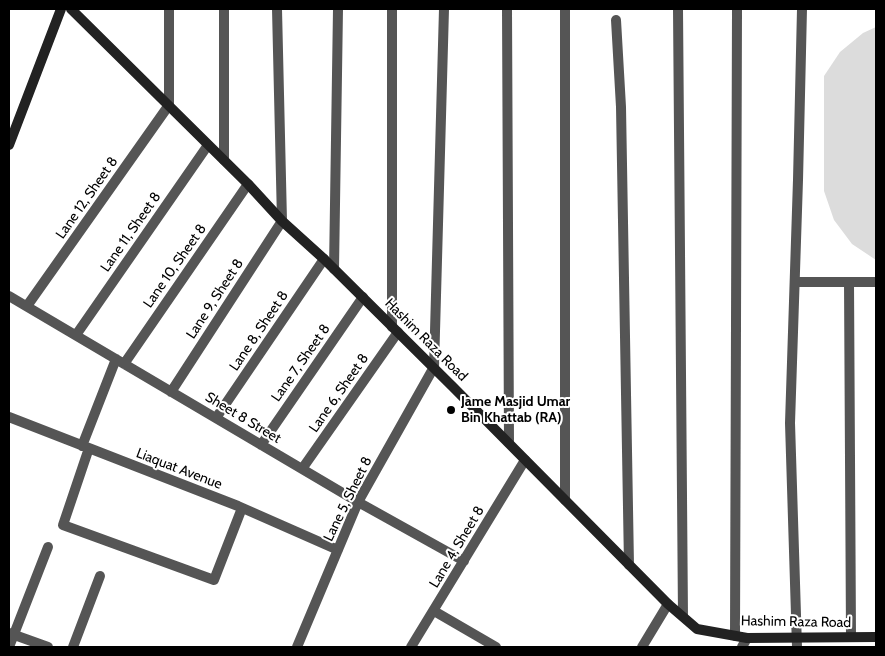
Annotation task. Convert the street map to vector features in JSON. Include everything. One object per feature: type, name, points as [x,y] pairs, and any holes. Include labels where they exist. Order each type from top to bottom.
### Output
[{"type":"street","points":[[9,145],[61,9]]},
{"type":"street","name":"Hashim Raza Road","points":[[71,9],[248,184],[282,222],[324,259],[668,604],[697,629],[747,638],[797,642],[876,636]]},
{"type":"street","points":[[169,9],[169,105]]},
{"type":"street","points":[[224,9],[224,160]]},
{"type":"street","points":[[277,9],[282,222]]},
{"type":"street","points":[[334,269],[338,9]]},
{"type":"street","points":[[392,9],[395,329]]},
{"type":"street","points":[[434,368],[444,9]]},
{"type":"street","points":[[507,9],[509,444]]},
{"type":"street","points":[[565,500],[566,9]]},
{"type":"street","points":[[678,9],[682,616]]},
{"type":"street","points":[[735,636],[737,9]]},
{"type":"street","points":[[797,642],[790,423],[802,9]]},
{"type":"street","points":[[616,20],[621,116],[629,565]]},
{"type":"street","name":"Lane 12, Sheet 8","points":[[27,306],[169,105]]},
{"type":"street","name":"Lane 11, Sheet 8","points":[[76,335],[208,144]]},
{"type":"street","name":"Lane 10, Sheet 8","points":[[242,508],[214,580],[63,525],[85,447],[120,361],[248,184]]},
{"type":"street","name":"Lane 9, Sheet 8","points":[[171,392],[282,222]]},
{"type":"street","name":"Lane 8, Sheet 8","points":[[216,418],[324,259]]},
{"type":"street","points":[[795,282],[876,282]]},
{"type":"street","points":[[849,282],[852,637]]},
{"type":"street","name":"Sheet 8 Street","points":[[9,296],[358,502],[464,561]]},
{"type":"street","name":"Lane 7, Sheet 8","points":[[261,445],[363,298]]},
{"type":"street","name":"Lane 6, Sheet 8","points":[[302,469],[395,329]]},
{"type":"street","name":"Lane 5, Sheet 8","points":[[297,647],[358,502],[434,368]]},
{"type":"street","name":"Liaquat Avenue","points":[[9,417],[242,508],[338,550]]},
{"type":"street","name":"Lane 4, Sheet 8","points":[[411,647],[525,460]]},
{"type":"street","points":[[9,647],[11,634],[48,547]]},
{"type":"street","points":[[73,647],[100,576]]},
{"type":"street","points":[[642,647],[668,604]]},
{"type":"street","points":[[434,611],[496,647]]},
{"type":"street","points":[[11,634],[48,647]]},
{"type":"street","points":[[742,647],[747,638]]},
{"type":"shaded area","points":[[876,27],[876,260],[852,244],[834,220],[824,191],[824,76],[840,52],[863,33]]},
{"type":"place","name":"Jame Masjid Umar Bin Khattab (RA)","points":[[451,410]]}]
